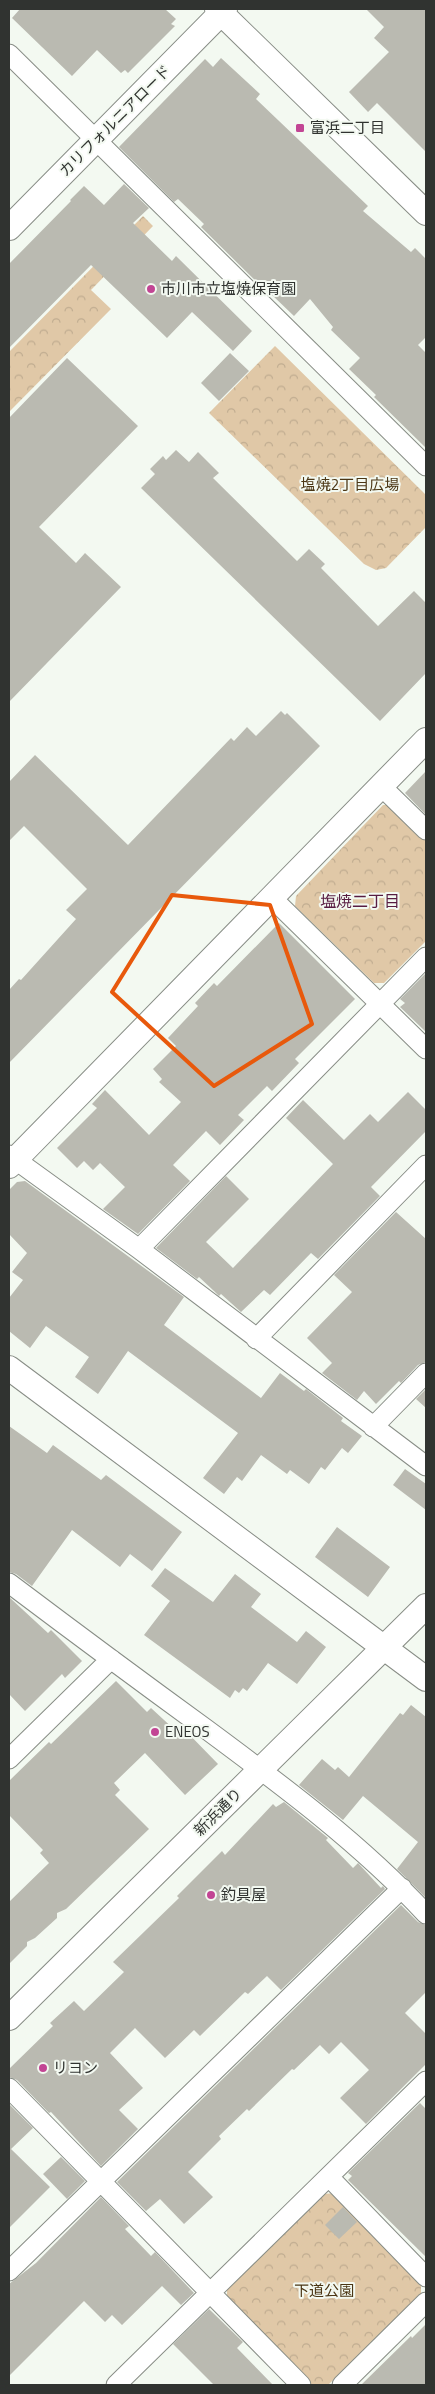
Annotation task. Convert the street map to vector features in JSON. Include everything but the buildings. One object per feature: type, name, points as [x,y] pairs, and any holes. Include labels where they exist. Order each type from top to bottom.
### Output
[{"type":"street","name":"カリフォルニアロード","points":[[9,228],[221,10]]},
{"type":"street","points":[[221,10],[426,214]]},
{"type":"street","points":[[9,54],[426,466]]},
{"type":"street","points":[[426,740],[272,898],[11,1160],[139,1249],[373,1428],[426,1466]]},
{"type":"street","points":[[381,786],[426,830]]},
{"type":"street","points":[[272,898],[426,1048]]},
{"type":"street","points":[[139,1249],[426,957]]},
{"type":"street","points":[[256,1339],[426,1165]]},
{"type":"street","points":[[9,1368],[426,1679]]},
{"type":"street","points":[[373,1428],[426,1373]]},
{"type":"street","points":[[9,1583],[261,1770],[353,1844],[402,1888],[426,1914]]},
{"type":"street","name":"新浜通り","points":[[9,2018],[426,1606]]},
{"type":"street","points":[[9,1758],[111,1659]]},
{"type":"street","points":[[9,2271],[402,1888]]},
{"type":"street","points":[[116,2385],[426,2081]]},
{"type":"street","points":[[9,2088],[301,2385]]},
{"type":"street","points":[[329,2177],[426,2277]]},
{"type":"street","points":[[342,2385],[426,2302]]},
{"type":"highlighted area","points":[[172,895],[270,905],[312,1024],[214,1086],[112,992]]},
{"type":"green space","points":[[143,216],[153,226],[91,290],[111,309],[9,412],[9,352]]},
{"type":"green space","name":"塩焼2丁目広場","points":[[275,346],[426,495],[426,527],[386,568],[376,570],[364,564],[209,413]]},
{"type":"green space","points":[[383,805],[392,805],[426,839],[426,941],[384,983],[374,983],[295,906],[296,896]]},
{"type":"green space","name":"下道公園","points":[[336,2193],[421,2281],[421,2294],[328,2385],[311,2385],[227,2299],[227,2287],[323,2194]]},
{"type":"place","name":"富浜二丁目","points":[[300,128]]},
{"type":"place","name":"市川市立塩焼保育園","points":[[151,289]]},
{"type":"place","name":"ENEOS","points":[[155,1732]]},
{"type":"place","name":"釣具屋","points":[[211,1895]]},
{"type":"place","name":"リヨン","points":[[43,2068]]},
{"type":"district","name":"塩焼二丁目","points":[[360,901]]}]
